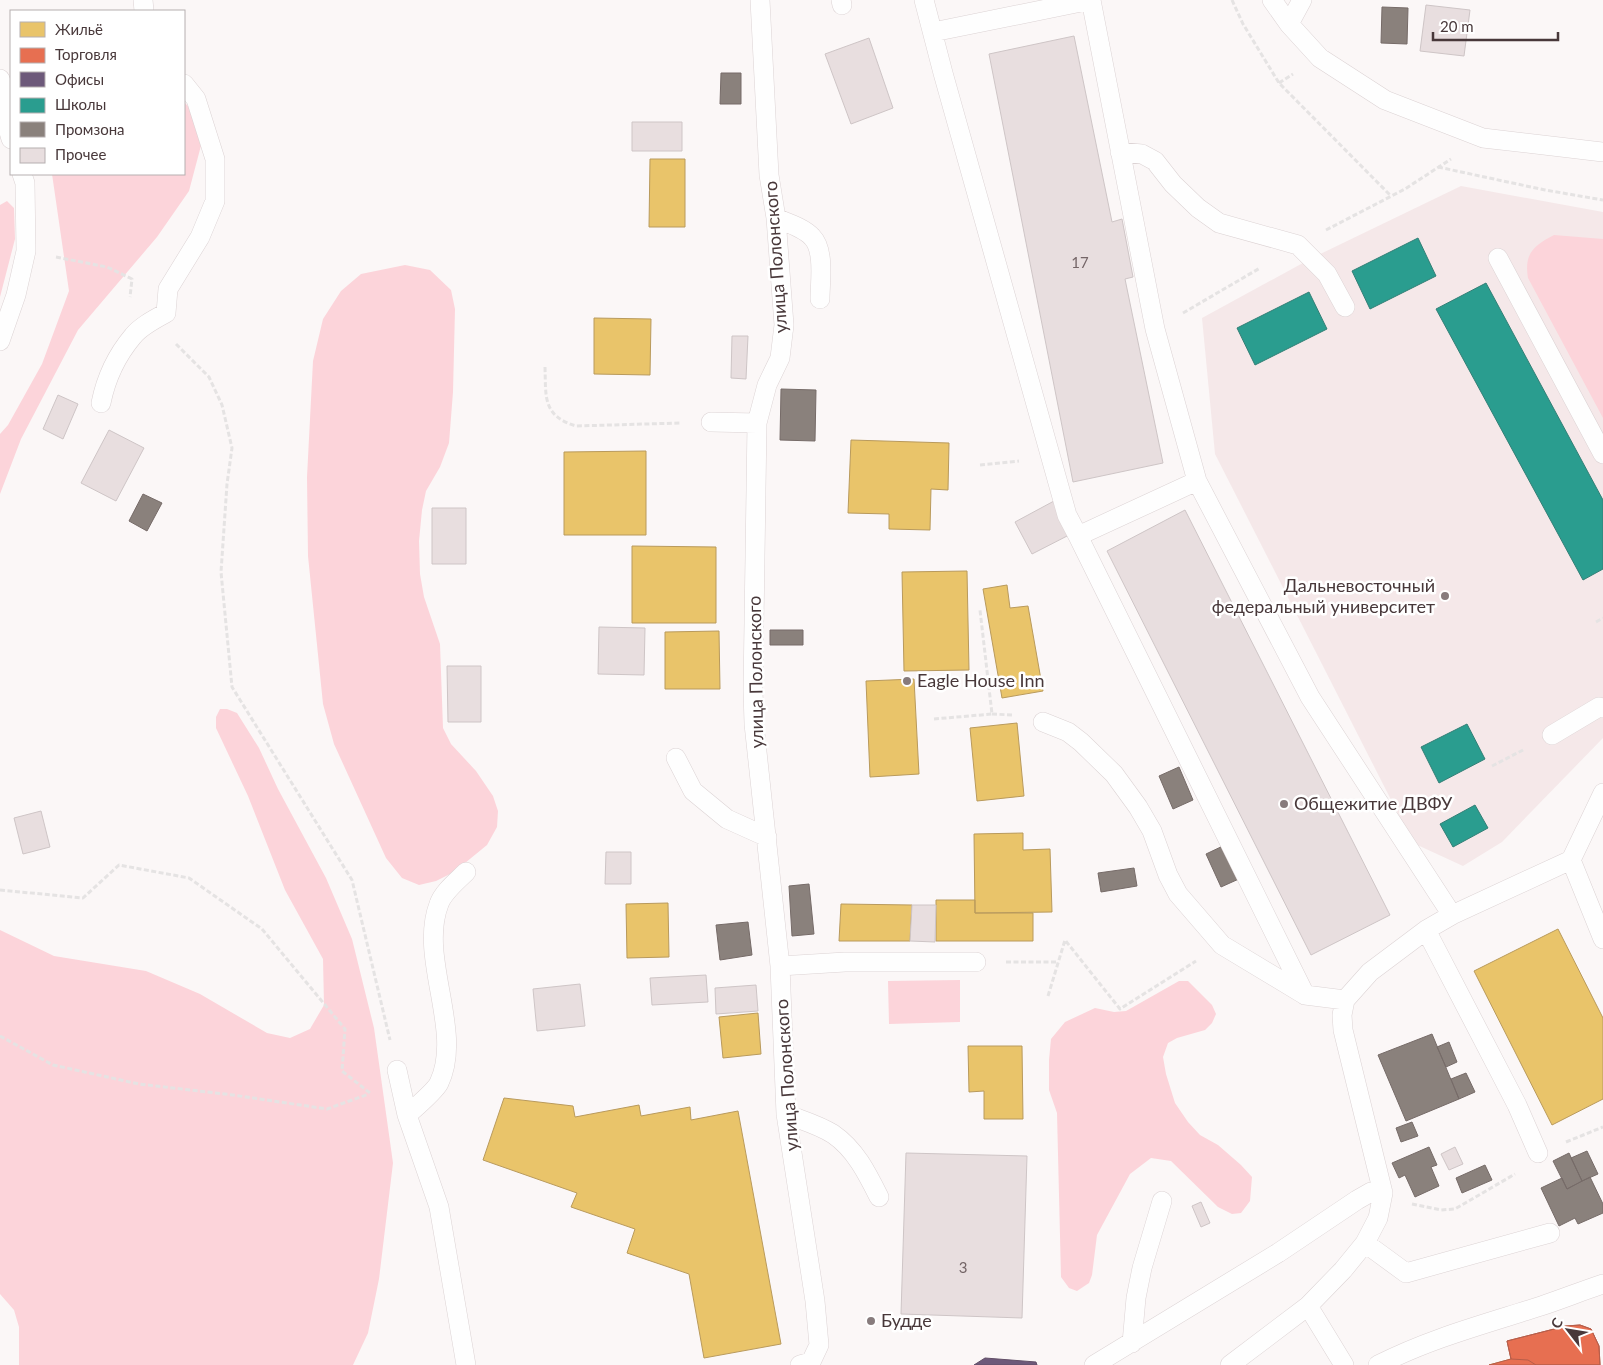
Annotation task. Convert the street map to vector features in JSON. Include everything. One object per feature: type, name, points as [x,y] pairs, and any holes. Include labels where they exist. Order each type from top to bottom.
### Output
[{"type":"lane","name":"улица Полонского","points":[[760,0],[769,175],[776,218],[784,324],[780,358],[767,385],[757,423],[753,690],[754,724],[780,966],[786,1114],[815,1301],[819,1345],[811,1362],[800,1365]]},
{"type":"lane","points":[[924,0],[1066,515],[1305,995]]},
{"type":"lane","points":[[932,32],[1091,0],[1155,329],[1197,481],[1310,697],[1452,915]]},
{"type":"lane","points":[[1272,0],[1289,24],[1320,58],[1385,100],[1483,138],[1603,152]]},
{"type":"lane","points":[[1289,24],[1302,0]]},
{"type":"lane","points":[[5,82],[1,119],[10,137]]},
{"type":"lane","points":[[101,403],[104,388],[116,360],[134,334],[166,313],[168,289],[200,237],[215,201],[215,159],[196,99],[185,85]]},
{"type":"lane","points":[[1120,152],[1142,154],[1155,161],[1172,184],[1198,208],[1219,223],[1298,245],[1327,274],[1345,307]]},
{"type":"lane","points":[[0,341],[16,295],[26,251],[25,183],[22,175]]},
{"type":"lane","points":[[776,218],[803,230],[813,237],[820,250],[820,299]]},
{"type":"lane","points":[[1498,258],[1603,454]]},
{"type":"lane","points":[[711,422],[757,423]]},
{"type":"lane","points":[[1078,536],[1197,481]]},
{"type":"lane","points":[[1552,735],[1599,707],[1603,708]]},
{"type":"lane","points":[[1043,722],[1068,732],[1114,774],[1138,807],[1152,832],[1168,875],[1178,894],[1222,945],[1305,995],[1344,1000]]},
{"type":"lane","points":[[676,758],[693,791],[726,819],[767,837]]},
{"type":"lane","points":[[1230,1365],[1308,1306],[1343,1270],[1365,1243],[1378,1218],[1383,1193],[1342,1030],[1344,1000],[1370,972],[1426,930],[1452,915],[1571,860],[1603,793]]},
{"type":"lane","points":[[1571,860],[1603,939]]},
{"type":"lane","points":[[407,1116],[439,1084],[445,1064],[447,1036],[434,951],[435,922],[439,903],[466,872]]},
{"type":"lane","points":[[1426,930],[1517,1105],[1538,1154]]},
{"type":"lane","points":[[780,966],[845,962],[976,962]]},
{"type":"lane","points":[[397,1070],[407,1116],[439,1206],[466,1365]]},
{"type":"lane","points":[[786,1114],[833,1134],[854,1154],[865,1169],[879,1197]]},
{"type":"lane","points":[[1094,1365],[1278,1253],[1371,1192],[1383,1193]]},
{"type":"lane","points":[[1132,1343],[1136,1298],[1142,1268],[1162,1201]]},
{"type":"lane","points":[[1365,1243],[1406,1273],[1550,1233]]},
{"type":"lane","points":[[1378,1365],[1411,1348],[1472,1326],[1541,1306],[1603,1284]]},
{"type":"lane","points":[[1308,1306],[1344,1365]]},
{"type":"path","points":[[1232,0],[1243,24],[1279,83],[1391,196]]},
{"type":"path","points":[[1324,232],[1405,190],[1483,138]]},
{"type":"path","points":[[1438,167],[1545,190],[1603,200]]},
{"type":"path","points":[[1155,329],[1298,245]]},
{"type":"path","points":[[26,251],[108,267],[132,280],[130,299]]},
{"type":"path","points":[[0,1036],[53,1066],[139,1084],[327,1109],[369,1094],[397,1070],[352,880],[232,687],[221,572],[227,484],[232,448],[222,405],[209,377],[173,340],[167,326],[166,313]]},
{"type":"path","points":[[545,367],[546,398],[548,404],[556,417],[566,423],[576,426],[711,422]]},
{"type":"path","points":[[980,465],[1050,458]]},
{"type":"path","points":[[934,719],[992,714],[980,610]]},
{"type":"path","points":[[1596,622],[1603,618]]},
{"type":"path","points":[[1492,766],[1552,735]]},
{"type":"path","points":[[0,890],[83,898],[119,865],[188,878],[262,928],[345,1029],[342,1071],[369,1094]]},
{"type":"path","points":[[1048,996],[1065,940],[1120,1009],[1222,945]]},
{"type":"path","points":[[976,962],[1058,962]]},
{"type":"path","points":[[1383,1193],[1414,1204],[1441,1210],[1455,1209],[1514,1175],[1538,1154],[1603,1127]]},
{"type":"shaded area","points":[[185,103],[199,117],[203,138],[189,191],[157,237],[78,330],[21,439],[0,494],[0,434],[8,425],[42,364],[69,291],[52,175],[185,175]]},
{"type":"shaded area","name":"Дальневосточный федеральный университет","points":[[1461,186],[1603,212],[1603,738],[1502,842],[1463,866],[1413,843],[1215,454],[1202,318],[1312,258]]},
{"type":"shaded area","points":[[7,201],[14,208],[15,239],[0,297],[0,205]]},
{"type":"shaded area","points":[[1554,235],[1603,239],[1603,418],[1528,278],[1527,263],[1535,247]]},
{"type":"shaded area","points":[[405,265],[430,270],[451,290],[455,309],[453,392],[449,443],[440,467],[426,491],[419,541],[420,574],[424,597],[440,644],[443,728],[451,744],[476,771],[493,796],[498,811],[497,827],[487,845],[454,872],[436,881],[419,885],[402,878],[386,858],[334,744],[323,704],[308,556],[307,477],[313,361],[323,319],[341,291],[361,274]]},
{"type":"shaded area","points":[[220,709],[227,709],[237,713],[259,748],[278,789],[326,878],[352,939],[374,1028],[393,1163],[379,1279],[368,1333],[353,1365],[19,1365],[19,1327],[14,1310],[0,1294],[0,930],[54,956],[146,971],[200,994],[267,1033],[290,1038],[310,1029],[324,1005],[323,959],[285,890],[248,796],[216,728],[216,717]]},
{"type":"shaded area","points":[[960,980],[960,1022],[889,1024],[888,981]]},
{"type":"shaded area","points":[[1179,981],[1188,981],[1212,1005],[1216,1014],[1212,1023],[1205,1030],[1177,1038],[1168,1043],[1163,1057],[1175,1103],[1200,1135],[1218,1145],[1252,1177],[1250,1201],[1241,1213],[1232,1214],[1218,1207],[1171,1161],[1151,1158],[1130,1174],[1097,1235],[1092,1275],[1089,1283],[1077,1291],[1069,1288],[1061,1277],[1057,1113],[1049,1090],[1051,1039],[1065,1022],[1095,1008],[1114,1012],[1126,1011]]},
{"type":"building: Жильё","points":[[650,159],[685,159],[685,227],[649,227]]},
{"type":"building: Жильё","points":[[594,318],[651,319],[650,375],[594,374]]},
{"type":"building: Жильё","points":[[851,440],[949,443],[948,490],[931,489],[930,530],[889,529],[889,514],[848,513]]},
{"type":"building: Жильё","points":[[646,451],[646,535],[564,535],[564,452]]},
{"type":"building: Жильё","points":[[632,546],[716,547],[716,623],[632,623]]},
{"type":"building: Жильё","points":[[967,571],[969,670],[904,671],[902,572]]},
{"type":"building: Жильё","points":[[1007,585],[1010,608],[1028,606],[1043,691],[1002,698],[983,589]]},
{"type":"building: Жильё","points":[[719,631],[720,689],[665,689],[665,632]]},
{"type":"building: Жильё","points":[[914,679],[919,774],[870,777],[866,681]]},
{"type":"building: Жильё","points":[[1017,723],[1024,796],[977,801],[970,728]]},
{"type":"building: Жильё","points":[[1023,833],[1023,850],[1050,849],[1052,912],[975,913],[974,834]]},
{"type":"building: Жильё","points":[[936,900],[975,900],[975,913],[1033,913],[1033,941],[936,941]]},
{"type":"building: Жильё","points":[[668,903],[669,957],[627,958],[626,904]]},
{"type":"building: Жильё","points":[[841,904],[912,905],[910,941],[839,941]]},
{"type":"building: Жильё","points":[[1558,929],[1603,1018],[1603,1099],[1552,1125],[1474,971]]},
{"type":"building: Жильё","points":[[758,1013],[761,1054],[723,1058],[719,1017]]},
{"type":"building: Жильё","points":[[968,1046],[1022,1046],[1023,1119],[984,1119],[984,1091],[969,1092]]},
{"type":"building: Жильё","points":[[504,1098],[573,1106],[575,1117],[639,1105],[641,1116],[690,1107],[691,1120],[738,1111],[781,1344],[704,1358],[689,1274],[627,1253],[635,1229],[571,1207],[577,1193],[483,1160]]},
{"type":"building: Жильё","points":[[1511,1359],[1528,1360],[1536,1365],[1489,1365]]},
{"type":"building: Торговля","points":[[1580,1325],[1591,1329],[1599,1346],[1600,1365],[1536,1365],[1528,1360],[1511,1359],[1507,1341],[1566,1326]]},
{"type":"building: Торговля","points":[[1580,1325],[1591,1329],[1599,1346],[1600,1365],[1489,1365],[1511,1359],[1507,1341],[1566,1326]]},
{"type":"building: Офисы","points":[[985,1358],[1036,1362],[1037,1365],[974,1365]]},
{"type":"building: Школы","points":[[1418,238],[1436,276],[1370,309],[1352,271]]},
{"type":"building: Школы","points":[[1486,283],[1603,500],[1603,569],[1583,580],[1436,309]]},
{"type":"building: Школы","points":[[1309,292],[1327,329],[1255,365],[1237,328]]},
{"type":"building: Школы","points":[[1467,724],[1485,759],[1439,783],[1421,747]]},
{"type":"building: Школы","points":[[1475,805],[1488,828],[1453,847],[1440,824]]},
{"type":"building: Промзона","points":[[1382,7],[1408,8],[1407,44],[1381,43]]},
{"type":"building: Промзона","points":[[721,73],[741,73],[741,104],[720,104]]},
{"type":"building: Промзона","points":[[781,389],[816,390],[815,441],[780,440]]},
{"type":"building: Промзона","points":[[143,494],[162,503],[147,531],[129,521]]},
{"type":"building: Промзона","points":[[770,630],[803,630],[803,645],[770,645]]},
{"type":"building: Промзона","points":[[1179,767],[1193,800],[1173,809],[1159,776]]},
{"type":"building: Промзона","points":[[1225,845],[1241,878],[1221,887],[1206,854]]},
{"type":"building: Промзона","points":[[1134,868],[1137,886],[1101,892],[1098,873]]},
{"type":"building: Промзона","points":[[809,884],[814,934],[792,936],[789,886]]},
{"type":"building: Промзона","points":[[748,922],[752,955],[720,960],[716,925]]},
{"type":"building: Промзона","points":[[1432,1034],[1459,1099],[1406,1121],[1378,1055]]},
{"type":"building: Промзона","points":[[1449,1042],[1457,1062],[1446,1067],[1437,1047]]},
{"type":"building: Промзона","points":[[1466,1073],[1475,1092],[1459,1099],[1451,1079]]},
{"type":"building: Промзона","points":[[1412,1122],[1418,1136],[1401,1142],[1396,1128]]},
{"type":"building: Промзона","points":[[1429,1147],[1437,1165],[1431,1167],[1439,1186],[1415,1197],[1405,1175],[1399,1178],[1392,1163]]},
{"type":"building: Промзона","points":[[1587,1151],[1598,1174],[1582,1181],[1571,1158]]},
{"type":"building: Промзона","points":[[1569,1153],[1582,1181],[1567,1189],[1553,1161]]},
{"type":"building: Промзона","points":[[1485,1165],[1492,1180],[1462,1193],[1456,1178]]},
{"type":"building: Промзона","points":[[1590,1177],[1603,1204],[1603,1213],[1578,1224],[1575,1218],[1559,1226],[1541,1188],[1562,1178],[1567,1189]]},
{"type":"building: Прочее","points":[[1426,5],[1470,10],[1464,56],[1420,51]]},
{"type":"building: Прочее","points":[[1074,36],[1112,222],[1122,219],[1133,277],[1125,279],[1163,463],[1073,482],[989,54]]},
{"type":"building: Прочее","points":[[869,38],[893,108],[851,124],[825,54]]},
{"type":"building: Прочее","points":[[632,122],[682,122],[682,151],[632,151]]},
{"type":"building: Прочее","points":[[732,336],[748,336],[746,379],[731,378]]},
{"type":"building: Прочее","points":[[58,395],[78,404],[63,439],[43,429]]},
{"type":"building: Прочее","points":[[109,430],[144,448],[116,501],[81,483]]},
{"type":"building: Прочее","points":[[1054,501],[1071,534],[1032,554],[1015,522]]},
{"type":"building: Прочее","points":[[432,508],[466,508],[466,564],[432,564]]},
{"type":"building: Прочее","name":"Общежитие ДВФУ","points":[[1185,510],[1390,915],[1311,955],[1107,551]]},
{"type":"building: Прочее","points":[[599,627],[645,628],[644,675],[598,674]]},
{"type":"building: Прочее","points":[[447,666],[481,666],[481,722],[448,722]]},
{"type":"building: Прочее","points":[[41,811],[50,847],[23,854],[14,818]]},
{"type":"building: Прочее","points":[[606,852],[631,852],[631,884],[605,884]]},
{"type":"building: Прочее","points":[[912,905],[936,905],[935,942],[910,941]]},
{"type":"building: Прочее","points":[[706,975],[708,1002],[652,1005],[650,978]]},
{"type":"building: Прочее","points":[[580,984],[585,1026],[537,1031],[533,989]]},
{"type":"building: Прочее","points":[[756,985],[758,1011],[716,1014],[715,988]]},
{"type":"building: Прочее","points":[[1455,1147],[1463,1164],[1449,1170],[1441,1154]]},
{"type":"building: Прочее","points":[[906,1153],[1027,1156],[1022,1318],[901,1314]]},
{"type":"building: Прочее","points":[[1201,1202],[1210,1223],[1201,1227],[1192,1206]]},
{"type":"place","name":"Дальневосточный федеральный университет","points":[[1445,596]]},
{"type":"place","name":"Eagle House Inn","points":[[907,681]]},
{"type":"place","name":"Общежитие ДВФУ","points":[[1284,804]]},
{"type":"place","name":"Будде","points":[[871,1321]]}]
